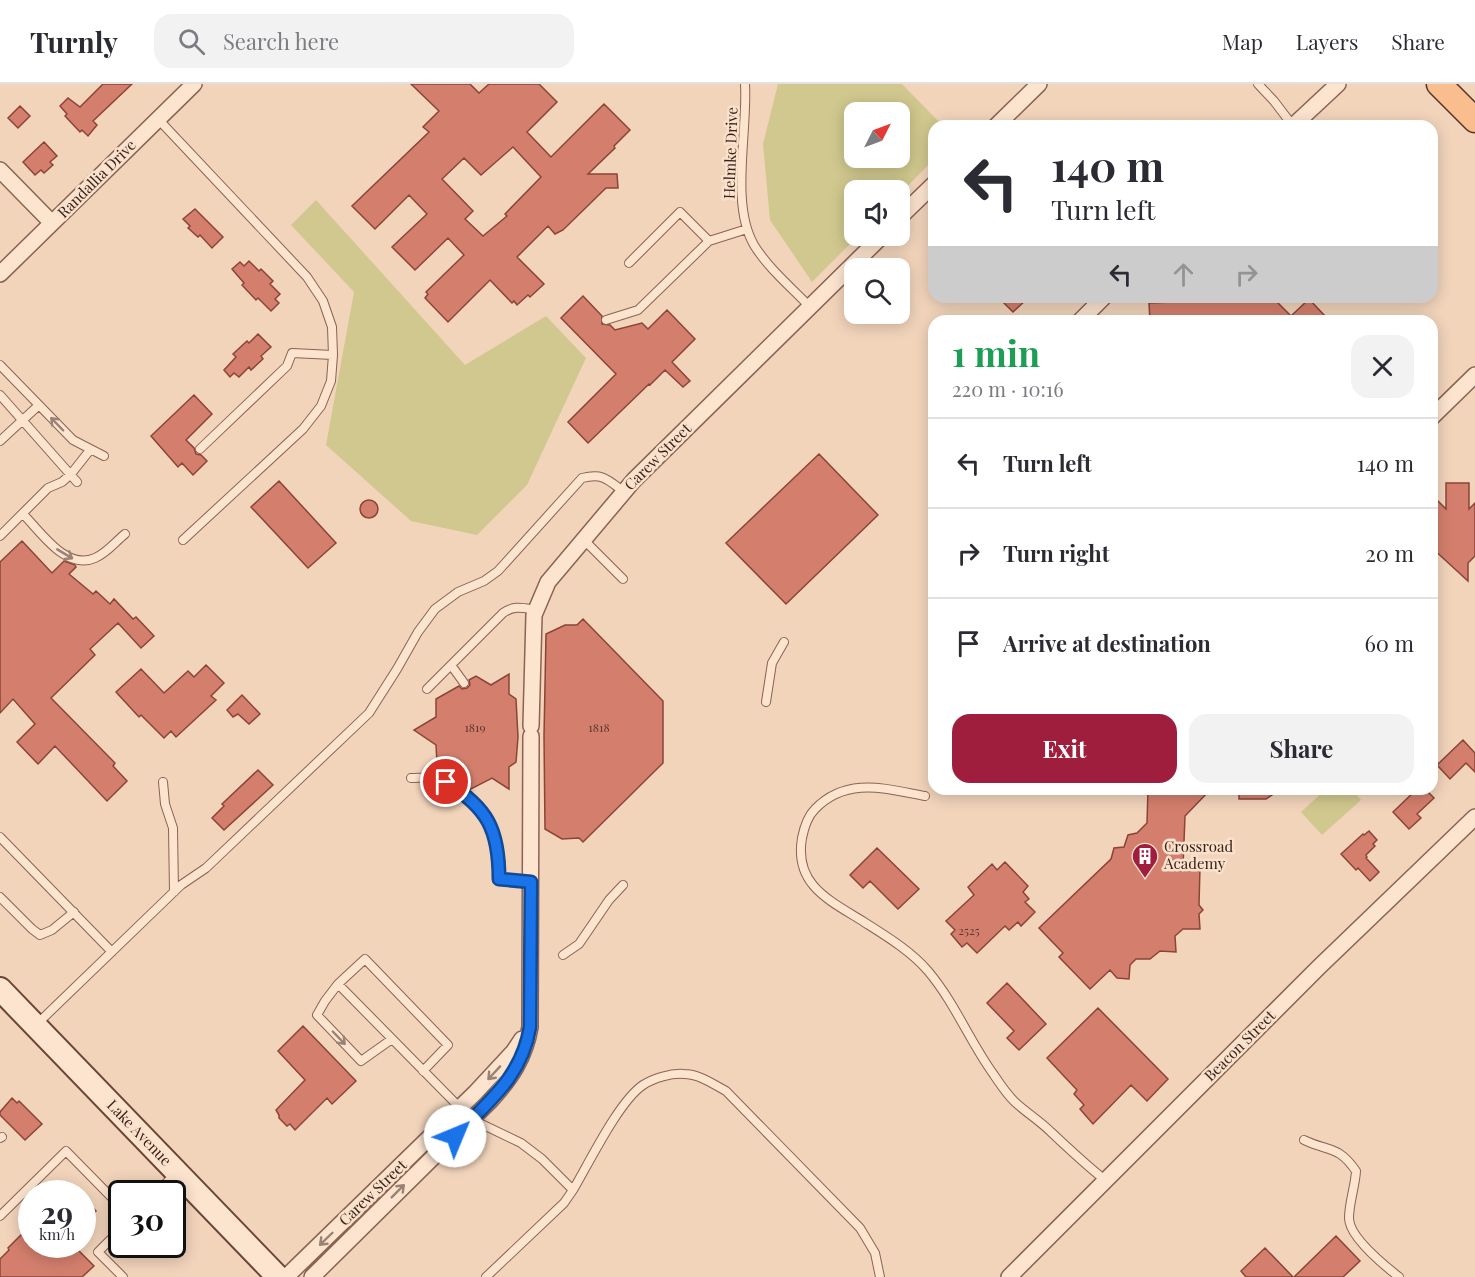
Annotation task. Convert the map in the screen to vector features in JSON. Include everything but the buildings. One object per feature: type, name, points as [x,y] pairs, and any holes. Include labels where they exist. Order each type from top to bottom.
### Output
[{"type":"main road","points":[[1438,84],[1475,120]]},
{"type":"main road","name":"Lake Avenue","points":[[0,989],[278,1277]]},
{"type":"street","name":"Randallia Drive","points":[[0,274],[194,84]]},
{"type":"street","points":[[1002,120],[1038,84]]},
{"type":"street","points":[[1299,120],[1338,84]]},
{"type":"street","points":[[0,170],[52,224]]},
{"type":"street","points":[[910,207],[928,190]]},
{"type":"street","name":"Carew Street","points":[[312,1277],[466,1114],[530,1027],[531,731],[534,615],[548,582],[624,492],[872,246]]},
{"type":"street","points":[[1086,315],[1098,303]]},
{"type":"street","points":[[1438,411],[1475,375]]},
{"type":"street","name":"Beacon Street","points":[[1009,1277],[1319,967],[1475,817]]},
{"type":"street","name":"Carew Street","points":[[286,1277],[466,1114]]},
{"type":"lane","name":"Helmke Drive","points":[[745,84],[742,186],[747,229],[759,252],[810,307]]},
{"type":"lane","points":[[1258,84],[1288,120]]},
{"type":"lane","points":[[158,119],[307,277],[323,301],[332,327],[331,381],[321,406],[303,429],[183,540]]},
{"type":"lane","points":[[629,263],[680,212],[709,241]]},
{"type":"lane","points":[[606,321],[638,310],[709,241],[747,229]]},
{"type":"lane","points":[[200,449],[287,366],[292,353],[333,355]]},
{"type":"lane","points":[[0,364],[73,441],[104,456]]},
{"type":"lane","points":[[0,395],[77,483]]},
{"type":"lane","points":[[1,438],[39,405]]},
{"type":"lane","points":[[0,536],[48,488],[62,482],[71,474],[90,450]]},
{"type":"lane","points":[[35,1026],[174,892],[206,868],[369,713],[418,632],[435,609],[458,592],[498,571],[582,478],[596,475],[608,480],[624,492]]},
{"type":"lane","points":[[23,514],[59,551],[69,558],[80,561],[97,558],[124,534]]},
{"type":"lane","points":[[584,540],[623,579]]},
{"type":"lane","points":[[427,689],[509,608],[521,607],[536,610]]},
{"type":"lane","points":[[766,702],[772,663],[784,642]]},
{"type":"lane","points":[[451,665],[464,683]]},
{"type":"lane","points":[[411,778],[432,778],[446,782],[466,795],[491,825],[497,843],[499,879],[531,882]]},
{"type":"lane","points":[[163,782],[165,804],[173,828],[174,892]]},
{"type":"lane","points":[[925,796],[871,786],[850,788],[831,796],[813,810],[804,827],[800,853],[804,871],[814,887],[833,904],[898,944],[927,970],[953,1006],[992,1074],[1014,1102],[1050,1130],[1084,1164],[1105,1180]]},
{"type":"lane","points":[[0,837],[112,952]]},
{"type":"lane","points":[[563,955],[579,944],[609,900],[623,885]]},
{"type":"lane","points":[[0,897],[40,935],[52,930],[74,912]]},
{"type":"lane","points":[[392,1039],[362,1061],[317,1015],[338,984],[365,959],[448,1045],[423,1071]]},
{"type":"lane","points":[[338,984],[466,1114],[521,1143],[542,1159],[573,1190]]},
{"type":"lane","points":[[486,1277],[564,1203],[627,1102],[643,1085],[665,1076],[684,1073],[707,1080],[726,1091],[860,1228],[875,1253],[880,1277]]},
{"type":"lane","points":[[1304,1140],[1330,1148],[1346,1157],[1356,1171],[1348,1219],[1355,1234],[1367,1248],[1399,1277]]},
{"type":"lane","points":[[0,1216],[66,1151],[108,1194]]},
{"type":"lane","points":[[169,1180],[176,1173]]},
{"type":"lane","points":[[108,1242],[98,1252],[123,1277]]},
{"type":"shaded area","points":[[778,84],[902,84],[937,120],[928,120],[928,165],[910,184],[910,180],[844,180],[844,246],[848,246],[812,282],[770,220],[763,144]]},
{"type":"shaded area","points":[[316,200],[465,365],[546,316],[586,358],[527,485],[477,535],[411,521],[326,445],[354,292],[291,225]]},
{"type":"shaded area","points":[[1319,795],[1357,795],[1361,800],[1322,835],[1301,812]]},
{"type":"place","name":"Crossroad Academy","points":[[1145,879]]},
{"type":"route","points":[[446,782],[466,795],[491,825],[497,843],[499,879],[531,882],[528,1044],[510,1080],[455,1136]]}]
